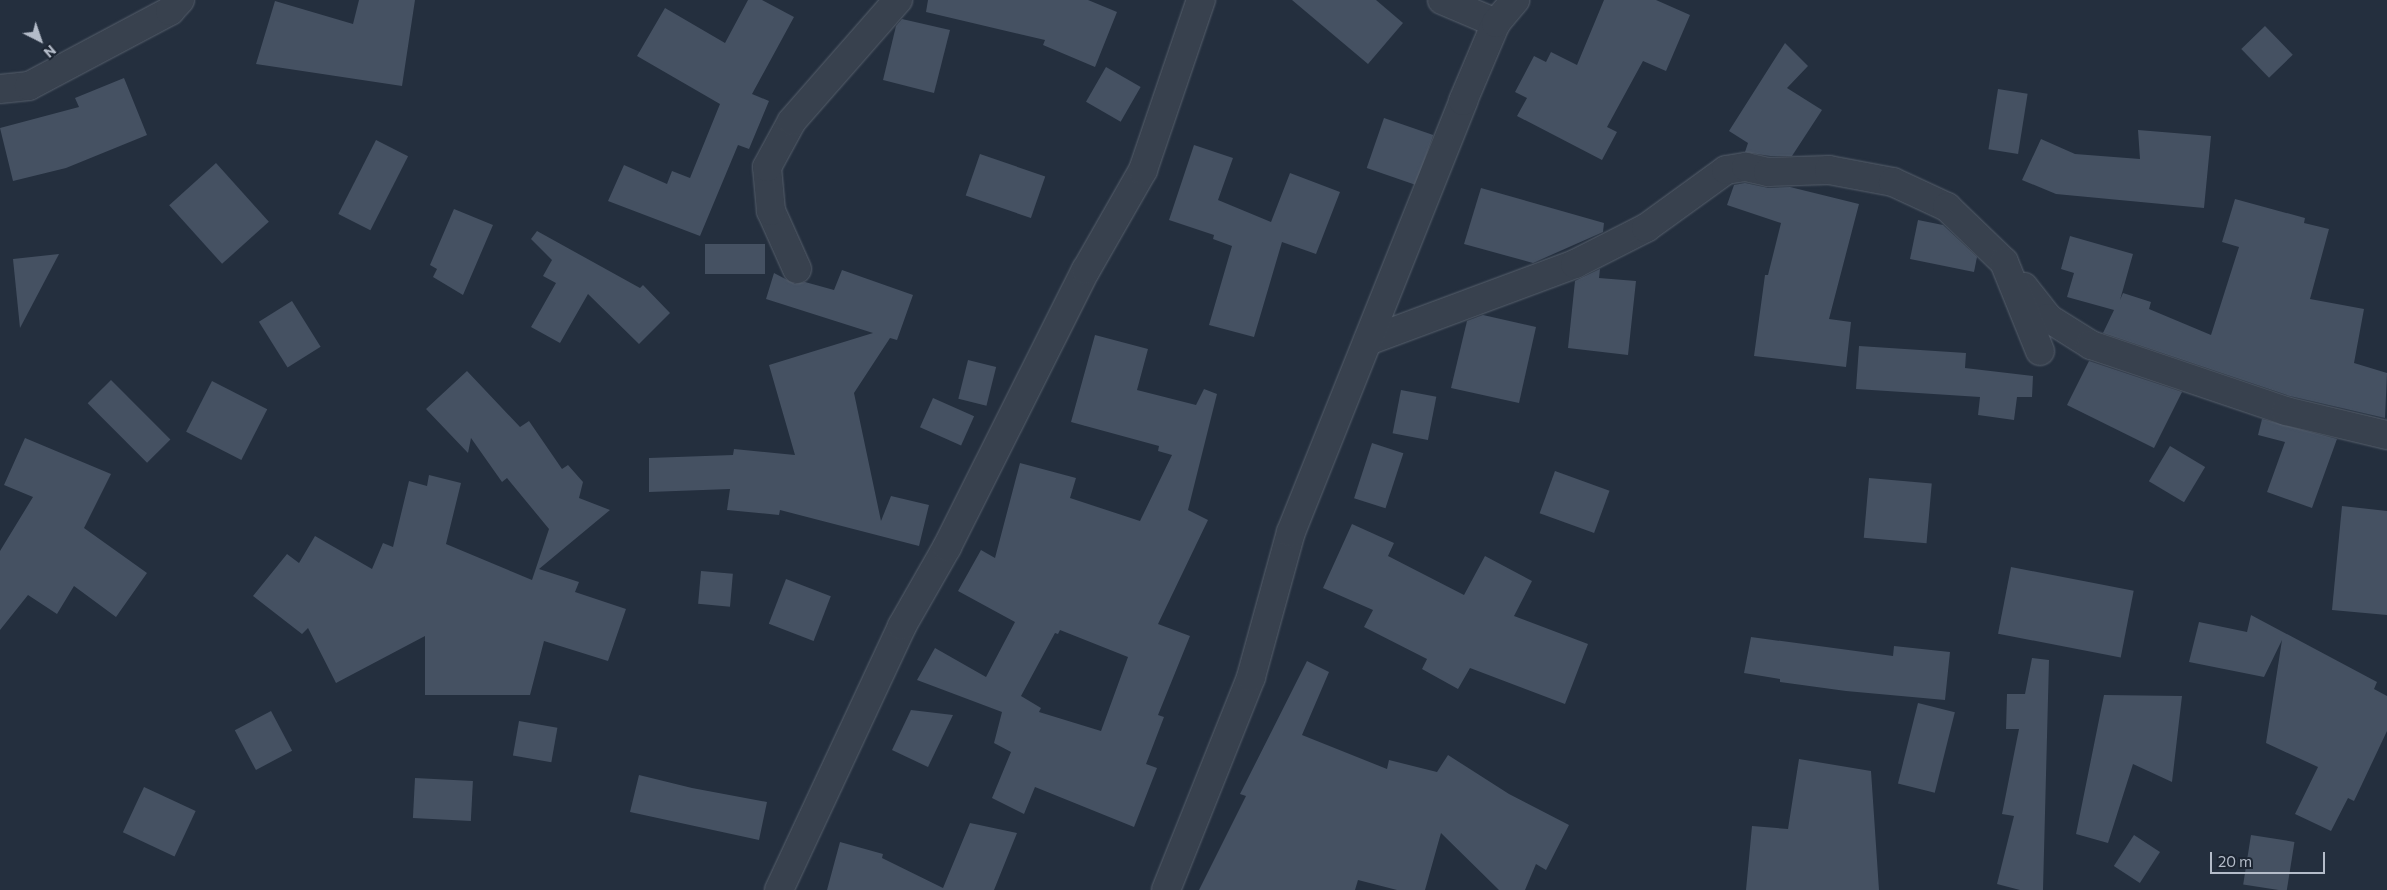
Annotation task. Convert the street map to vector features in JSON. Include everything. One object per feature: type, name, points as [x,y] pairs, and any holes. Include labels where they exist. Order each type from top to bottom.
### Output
[{"type":"street","points":[[0,89],[29,86],[170,11],[180,0]]},
{"type":"street","points":[[797,269],[771,211],[767,167],[792,121],[898,0]]},
{"type":"street","points":[[779,890],[902,626],[947,547],[1086,270],[1143,170],[1201,0]]},
{"type":"street","points":[[1442,0],[1496,23]]},
{"type":"street","points":[[1166,890],[1251,677],[1291,532],[1496,23],[1515,0]]},
{"type":"street","points":[[1368,341],[1576,264],[1646,228],[1726,170],[1746,166],[1768,172],[1829,170],[1893,182],[1947,207],[2004,262],[2048,318],[2091,345],[2286,411],[2387,435]]},
{"type":"street","points":[[2004,262],[2040,352]]},
{"type":"building","points":[[359,0],[415,0],[402,86],[256,64],[275,1],[353,24]]},
{"type":"building","points":[[748,0],[762,0],[794,17],[752,94],[769,101],[749,149],[738,145],[700,236],[608,201],[624,165],[667,184],[672,171],[690,178],[720,104],[637,56],[665,8],[725,43]]},
{"type":"building","points":[[928,0],[1088,0],[1117,12],[1095,67],[1043,45],[1045,40],[926,12]]},
{"type":"building","points":[[1292,0],[1376,0],[1403,23],[1368,64]]},
{"type":"building","points":[[1604,0],[1656,0],[1690,15],[1666,71],[1643,61],[1607,127],[1617,132],[1602,160],[1517,116],[1527,98],[1515,92],[1534,56],[1546,62],[1551,52],[1577,65]]},
{"type":"building","points":[[902,19],[950,30],[934,93],[883,80],[896,26]]},
{"type":"building","points":[[2265,26],[2293,55],[2269,78],[2241,49]]},
{"type":"building","points":[[1785,43],[1808,66],[1787,88],[1822,110],[1792,156],[1770,156],[1745,152],[1748,143],[1729,131]]},
{"type":"building","points":[[1106,67],[1141,87],[1121,122],[1086,102]]},
{"type":"building","points":[[124,78],[147,135],[66,168],[13,181],[0,128],[79,107],[75,98]]},
{"type":"building","points":[[1998,89],[2028,94],[2018,154],[1988,149]]},
{"type":"building","points":[[1384,118],[1433,135],[1416,185],[1367,168]]},
{"type":"building","points":[[2138,130],[2211,136],[2204,208],[2056,194],[2022,180],[2041,139],[2075,154],[2140,159]]},
{"type":"building","points":[[376,140],[408,156],[370,230],[338,214]]},
{"type":"building","points":[[1194,145],[1233,158],[1218,200],[1271,222],[1290,173],[1340,192],[1316,254],[1282,242],[1254,337],[1209,325],[1232,246],[1213,239],[1214,235],[1169,220]]},
{"type":"building","points":[[980,154],[1045,176],[1031,218],[966,196]]},
{"type":"building","points":[[216,163],[269,222],[222,264],[169,205]]},
{"type":"building","points":[[1745,183],[1768,188],[1790,187],[1859,204],[1829,319],[1851,322],[1846,367],[1754,356],[1765,275],[1768,275],[1781,223],[1727,205],[1734,185]]},
{"type":"building","points":[[1481,188],[1604,223],[1603,232],[1533,263],[1464,244]]},
{"type":"building","points":[[2235,199],[2305,218],[2304,223],[2329,229],[2310,299],[2364,309],[2354,363],[2387,373],[2385,418],[2290,396],[2103,333],[2114,310],[2067,297],[2074,273],[2061,269],[2070,236],[2133,254],[2120,300],[2123,293],[2151,302],[2149,309],[2211,335],[2239,247],[2222,242]]},
{"type":"building","points":[[454,209],[493,225],[463,295],[433,277],[437,269],[430,265]]},
{"type":"building","points":[[1918,220],[1943,225],[1977,257],[1974,272],[1910,259]]},
{"type":"building","points":[[537,231],[640,288],[643,285],[670,313],[639,344],[588,294],[560,343],[531,327],[556,283],[543,276],[552,260],[531,239]]},
{"type":"building","points":[[705,244],[765,244],[765,274],[705,274]]},
{"type":"building","points":[[59,254],[20,328],[13,259]]},
{"type":"building","points":[[1600,269],[1599,278],[1636,281],[1628,355],[1568,348],[1575,281]]},
{"type":"building","points":[[842,270],[913,295],[897,340],[890,338],[854,393],[881,521],[891,496],[929,505],[919,546],[780,510],[779,515],[727,510],[730,489],[649,492],[649,458],[733,455],[734,449],[795,455],[769,365],[873,333],[766,299],[774,273],[795,284],[805,282],[834,290]]},
{"type":"building","points":[[292,301],[321,347],[288,367],[259,322]]},
{"type":"building","points":[[1483,315],[1536,327],[1519,403],[1451,388],[1467,321]]},
{"type":"building","points":[[1095,335],[1148,349],[1137,390],[1196,405],[1204,389],[1217,394],[1188,510],[1208,520],[1158,624],[1190,636],[1158,715],[1164,717],[1146,764],[1157,768],[1134,827],[1035,787],[1024,814],[992,798],[1011,752],[994,743],[1002,712],[917,680],[935,648],[986,677],[1015,622],[958,591],[981,550],[995,558],[1020,463],[1076,478],[1070,498],[1140,521],[1172,455],[1158,451],[1159,446],[1071,422]],"holes":[[[1060,630],[1128,657],[1101,731],[1039,712],[1041,708],[1021,696],[1055,633],[1058,634]]]},
{"type":"building","points":[[1859,346],[1966,353],[1965,368],[2033,376],[2032,397],[2017,397],[2014,420],[1978,415],[1980,397],[1856,389]]},
{"type":"building","points":[[968,360],[996,367],[986,406],[958,399]]},
{"type":"building","points":[[2089,361],[2182,392],[2154,448],[2067,405]]},
{"type":"building","points":[[467,371],[520,427],[529,421],[562,469],[568,465],[583,482],[579,498],[610,510],[539,569],[579,582],[575,592],[626,609],[608,661],[544,641],[530,695],[425,695],[425,636],[336,683],[308,628],[302,634],[253,596],[287,554],[299,563],[315,536],[372,569],[383,543],[393,547],[409,481],[427,486],[429,475],[461,483],[446,544],[532,580],[549,529],[507,478],[502,482],[471,438],[468,453],[426,409]]},
{"type":"building","points":[[111,380],[170,439],[147,463],[88,403]]},
{"type":"building","points":[[212,381],[267,409],[241,460],[186,432]]},
{"type":"building","points":[[1401,390],[1436,397],[1428,440],[1393,433]]},
{"type":"building","points":[[933,398],[974,416],[961,446],[920,427]]},
{"type":"building","points":[[2262,419],[2337,439],[2312,508],[2267,492],[2285,442],[2258,435]]},
{"type":"building","points":[[25,438],[111,474],[84,528],[147,573],[116,617],[74,586],[57,614],[28,595],[0,630],[0,551],[33,497],[4,485]]},
{"type":"building","points":[[1372,443],[1403,453],[1385,508],[1354,498]]},
{"type":"building","points":[[2170,446],[2205,467],[2184,502],[2149,481]]},
{"type":"building","points":[[1555,471],[1610,491],[1594,533],[1540,513]]},
{"type":"building","points":[[1869,478],[1932,483],[1927,543],[1864,538]]},
{"type":"building","points":[[2342,506],[2387,511],[2387,615],[2332,610]]},
{"type":"building","points":[[1352,524],[1394,543],[1388,556],[1464,595],[1485,556],[1532,581],[1514,616],[1588,644],[1565,704],[1470,668],[1458,689],[1422,669],[1427,659],[1364,627],[1373,610],[1323,588]]},
{"type":"building","points":[[2011,567],[2134,591],[2121,658],[1998,634]]},
{"type":"building","points":[[701,571],[733,574],[730,607],[698,604]]},
{"type":"building","points":[[786,579],[831,596],[814,641],[769,624]]},
{"type":"building","points":[[2251,615],[2377,682],[2374,689],[2387,696],[2387,731],[2354,801],[2348,798],[2331,831],[2295,814],[2318,767],[2266,743],[2282,640],[2264,677],[2189,662],[2199,622],[2247,632]]},
{"type":"building","points":[[1751,637],[1893,656],[1894,646],[1950,652],[1945,700],[1846,691],[1780,682],[1780,679],[1744,673]]},
{"type":"building","points":[[2032,658],[2049,660],[2043,890],[2020,890],[1997,884],[2014,816],[2002,814],[2019,729],[2006,729],[2007,694],[2025,694]]},
{"type":"building","points":[[1307,661],[1329,672],[1302,735],[1387,769],[1389,760],[1437,772],[1448,755],[1509,794],[1569,825],[1546,870],[1536,864],[1525,890],[1499,890],[1441,833],[1425,890],[1397,890],[1358,880],[1355,890],[1199,890],[1246,796],[1240,794]]},
{"type":"building","points":[[2104,695],[2182,696],[2172,782],[2133,764],[2108,843],[2076,834]]},
{"type":"building","points":[[1918,703],[1955,712],[1935,793],[1898,784]]},
{"type":"building","points":[[911,710],[953,715],[928,767],[892,750]]},
{"type":"building","points":[[271,711],[292,751],[256,770],[235,730]]},
{"type":"building","points":[[519,721],[557,728],[551,762],[513,755]]},
{"type":"building","points":[[1799,759],[1871,771],[1879,890],[1746,890],[1752,826],[1788,829]]},
{"type":"building","points":[[639,775],[692,788],[767,802],[759,840],[630,812]]},
{"type":"building","points":[[415,778],[473,781],[471,821],[413,818]]},
{"type":"building","points":[[144,787],[196,811],[175,856],[123,832]]},
{"type":"building","points":[[970,823],[1017,833],[994,890],[827,890],[840,842],[883,854],[882,858],[943,888]]},
{"type":"building","points":[[2134,835],[2160,852],[2140,883],[2114,866]]},
{"type":"building","points":[[2251,835],[2294,842],[2287,890],[2243,884]]}]
